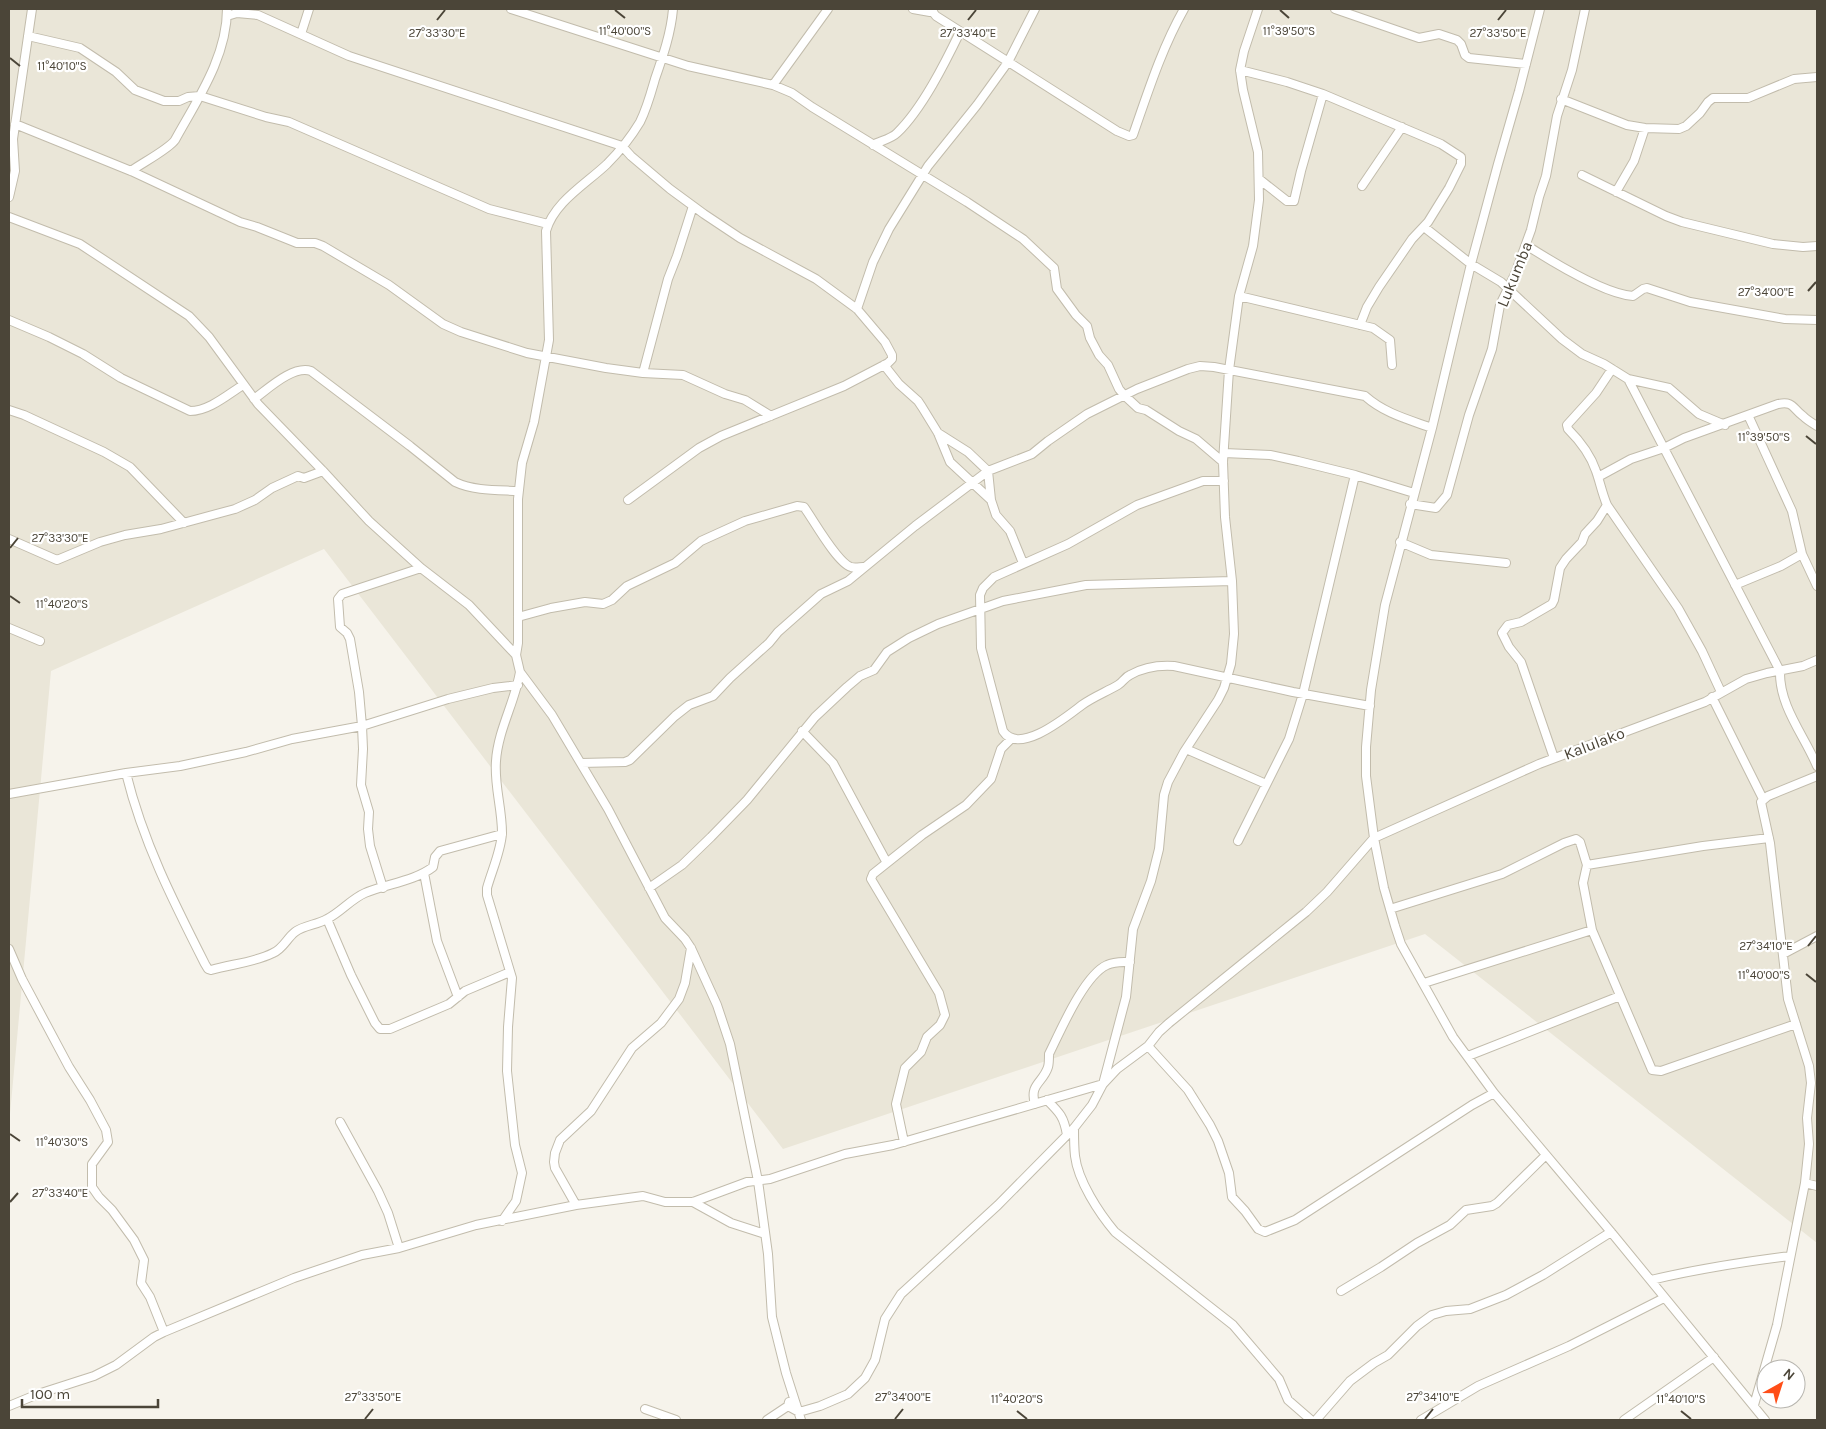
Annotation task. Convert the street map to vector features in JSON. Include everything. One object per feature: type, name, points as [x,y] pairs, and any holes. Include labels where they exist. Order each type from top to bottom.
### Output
[{"type":"street","points":[[9,197],[13,139],[32,9]]},
{"type":"street","points":[[301,34],[309,9]]},
{"type":"street","points":[[511,9],[688,66],[773,85],[792,93],[967,202],[1023,239],[1048,262],[1055,272],[1057,289],[1076,316],[1087,326],[1090,338],[1108,365],[1124,396],[1138,408],[1196,439],[1223,462]]},
{"type":"street","points":[[502,1221],[516,1201],[522,1173],[514,1144],[507,1071],[508,1027],[512,988],[510,972],[487,895],[487,888],[502,834],[496,785],[496,760],[520,672],[516,655],[518,643],[518,491],[522,463],[532,428],[546,356],[549,327],[545,240],[548,224],[560,208],[607,163],[640,122],[670,32],[673,9]]},
{"type":"street","points":[[773,85],[828,9]]},
{"type":"street","points":[[913,9],[927,12],[933,10],[936,16],[960,32],[1117,131],[1131,136],[1163,51],[1184,9]]},
{"type":"street","points":[[857,308],[873,262],[889,230],[922,175],[1008,62],[1035,9]]},
{"type":"street","points":[[788,1406],[799,1412],[839,1398],[860,1385],[876,1360],[886,1319],[901,1294],[998,1205],[1074,1128],[1092,1105],[1103,1084],[1126,997],[1133,929],[1151,881],[1159,849],[1164,795],[1170,778],[1186,749],[1218,700],[1228,677],[1234,634],[1232,581],[1225,517],[1223,462],[1229,370],[1239,296],[1258,220],[1259,179],[1257,146],[1240,70],[1244,51],[1258,9]]},
{"type":"street","points":[[1334,9],[1419,38],[1439,34],[1457,40],[1461,44],[1465,55],[1469,58],[1526,64]]},
{"type":"street","points":[[1540,9],[1471,264],[1432,428],[1400,542],[1379,635],[1366,747],[1366,776],[1374,838],[1394,926],[1453,1037],[1494,1093],[1651,1280],[1765,1420]]},
{"type":"street","name":"Lukumba","points":[[1410,504],[1436,508],[1447,495],[1469,415],[1492,349],[1500,305],[1507,287],[1515,274],[1526,244],[1546,176],[1562,99],[1572,70],[1585,9]]},
{"type":"street","points":[[131,171],[173,144],[200,96],[223,40],[227,12],[258,15],[349,56],[393,72],[622,146],[630,156],[693,206],[740,238],[816,279],[857,308],[879,334],[892,355],[892,360],[844,386],[721,436],[699,448],[628,500]]},
{"type":"street","points":[[873,145],[896,134],[914,112],[947,60],[960,32]]},
{"type":"street","points":[[28,36],[80,48],[116,72],[135,90],[164,102],[200,96],[266,117],[289,122],[489,209],[548,224]]},
{"type":"street","points":[[1240,70],[1324,94],[1441,144],[1461,157],[1461,164],[1457,173],[1424,226],[1412,238],[1379,287],[1367,307],[1360,325]]},
{"type":"street","points":[[1562,99],[1627,125],[1645,128],[1683,128],[1713,98],[1726,100],[1748,98],[1794,79],[1817,77]]},
{"type":"street","points":[[1259,179],[1287,201],[1294,201],[1300,171],[1324,94]]},
{"type":"street","points":[[16,124],[131,171],[240,222],[297,243],[315,243],[323,246],[389,285],[434,318],[452,328],[527,353],[606,368],[683,375],[726,394],[745,400],[771,416]]},
{"type":"street","points":[[1362,186],[1402,127]]},
{"type":"street","points":[[1616,192],[1634,161],[1645,128]]},
{"type":"street","points":[[1582,175],[1682,222],[1773,244],[1803,247],[1817,246]]},
{"type":"street","points":[[643,372],[668,279],[678,256],[693,206]]},
{"type":"street","points":[[9,217],[80,244],[170,302],[200,326],[243,385],[272,420],[379,531],[421,568],[469,605],[516,655]]},
{"type":"street","points":[[1424,226],[1471,264],[1501,282],[1574,348],[1628,379],[1669,388],[1699,414],[1725,425]]},
{"type":"street","points":[[1526,244],[1554,263],[1619,294],[1633,296],[1647,288],[1690,302],[1785,319],[1817,320]]},
{"type":"street","points":[[1239,296],[1373,328],[1390,340],[1392,365]]},
{"type":"street","points":[[9,320],[83,354],[121,378],[190,411],[197,411],[212,405],[243,385]]},
{"type":"street","points":[[884,365],[899,384],[918,400],[938,433],[945,454],[950,462],[990,500]]},
{"type":"street","points":[[581,764],[625,762],[630,760],[675,716],[689,705],[713,696],[722,685],[769,643],[778,632],[822,594],[848,581],[863,567],[988,471],[1032,454],[1087,414],[1158,381],[1200,366],[1229,370],[1365,396],[1392,415],[1432,428]]},
{"type":"street","points":[[254,399],[290,373],[305,369],[311,371],[455,482],[463,486],[481,489],[518,491]]},
{"type":"street","points":[[1612,369],[1596,393],[1567,425],[1568,429],[1586,451],[1596,469],[1601,492],[1607,505],[1678,608],[1702,651],[1721,692]]},
{"type":"street","points":[[1628,379],[1780,671],[1779,679],[1784,698],[1817,766]]},
{"type":"street","points":[[1598,477],[1631,459],[1778,404],[1786,403],[1795,407],[1800,415],[1817,426]]},
{"type":"street","points":[[9,410],[104,452],[130,467],[184,523]]},
{"type":"street","points":[[1748,415],[1792,511],[1802,554],[1817,586]]},
{"type":"street","points":[[938,433],[968,452],[988,471],[990,500],[996,515],[1010,531],[1023,563]]},
{"type":"street","points":[[1224,453],[1270,455],[1414,493]]},
{"type":"street","points":[[9,539],[57,560],[100,542],[235,509],[298,476],[304,478],[323,471]]},
{"type":"street","points":[[1238,841],[1289,739],[1303,694],[1355,476]]},
{"type":"street","points":[[1224,481],[1203,481],[1137,505],[1068,544],[994,577],[986,584],[981,591],[981,648],[1005,735],[1020,740],[1052,727],[1094,697],[1120,684],[1130,675],[1155,666],[1174,666],[1303,694],[1370,706]]},
{"type":"street","points":[[1554,758],[1521,662],[1509,647],[1502,633],[1508,625],[1521,622],[1552,604],[1560,568],[1579,546],[1585,534],[1597,521],[1607,505]]},
{"type":"street","points":[[518,617],[551,608],[585,602],[603,604],[612,600],[627,586],[675,563],[701,541],[746,521],[798,506],[804,507],[843,561],[850,567],[863,567]]},
{"type":"street","points":[[1400,542],[1431,555],[1506,563]]},
{"type":"street","points":[[1735,585],[1781,566],[1802,554]]},
{"type":"street","points":[[383,888],[370,846],[369,812],[361,785],[363,749],[359,692],[350,639],[339,622],[339,597],[342,594],[370,584],[421,568]]},
{"type":"street","points":[[649,888],[682,865],[711,837],[748,800],[802,731],[847,687],[860,676],[874,670],[884,656],[895,646],[938,624],[1003,601],[1086,586],[1232,581]]},
{"type":"street","points":[[9,628],[40,641]]},
{"type":"street","name":"Kalulako","points":[[1374,838],[1455,800],[1554,758],[1705,702],[1746,679],[1767,672],[1803,666],[1817,660]]},
{"type":"street","points":[[520,672],[552,714],[608,809],[665,918],[691,948],[717,1005],[730,1044],[758,1181],[771,1282],[772,1317],[792,1394],[802,1420]]},
{"type":"street","points":[[9,794],[126,773],[180,766],[246,752],[292,739],[362,726],[448,699],[493,688],[518,685]]},
{"type":"street","points":[[1712,697],[1763,799],[1761,805],[1769,838],[1786,990],[1814,1083],[1807,1109],[1809,1144],[1805,1183],[1777,1325],[1754,1405]]},
{"type":"street","points":[[802,731],[833,763],[887,863]]},
{"type":"street","points":[[904,1142],[896,1104],[905,1068],[921,1052],[927,1037],[940,1025],[945,1015],[934,983],[871,879],[873,874],[922,834],[966,805],[991,778],[1000,749],[1011,738]]},
{"type":"street","points":[[1186,749],[1266,784]]},
{"type":"street","points":[[126,773],[134,807],[149,849],[172,901],[210,970],[245,963],[272,954],[281,948],[294,933],[327,919],[365,893],[424,873],[433,867],[435,857],[440,851],[502,834]]},
{"type":"street","points":[[1763,799],[1817,776]]},
{"type":"street","points":[[9,1406],[116,1365],[154,1337],[164,1332],[323,1267],[362,1255],[399,1248],[476,1226],[576,1205],[643,1196],[665,1202],[693,1202],[747,1182],[758,1181],[836,1157],[876,1150],[1103,1084],[1117,1069],[1148,1046],[1169,1023],[1311,907],[1327,892],[1374,838]]},
{"type":"street","points":[[1587,865],[1703,846],[1769,838]]},
{"type":"street","points":[[1390,909],[1502,874],[1564,843],[1576,839],[1580,842],[1587,865],[1583,883],[1592,930],[1652,1070],[1656,1072],[1796,1024]]},
{"type":"street","points":[[424,873],[437,941],[458,997]]},
{"type":"street","points":[[327,919],[351,975],[375,1023],[380,1029],[390,1029],[449,1004],[465,991],[510,972]]},
{"type":"street","points":[[1424,983],[1592,930]]},
{"type":"street","points":[[1783,954],[1817,936]]},
{"type":"street","points":[[9,948],[22,979],[69,1068],[90,1100],[106,1130],[108,1142],[92,1164],[92,1187],[112,1210],[138,1247],[144,1260],[141,1283],[153,1302],[164,1332]]},
{"type":"street","points":[[576,1205],[555,1168],[554,1162],[560,1140],[591,1111],[632,1048],[661,1023],[679,999],[685,983],[691,948]]},
{"type":"street","points":[[1035,1104],[1032,1094],[1048,1067],[1049,1054],[1087,983],[1105,966],[1115,962],[1130,962]]},
{"type":"street","points":[[1468,1056],[1620,996]]},
{"type":"street","points":[[1148,1046],[1188,1090],[1218,1141],[1229,1173],[1232,1197],[1245,1210],[1258,1230],[1265,1232],[1295,1220],[1472,1105],[1494,1093]]},
{"type":"street","points":[[1047,1100],[1062,1115],[1067,1135]]},
{"type":"street","points":[[340,1122],[378,1191],[388,1213],[399,1248]]},
{"type":"street","points":[[1074,1128],[1075,1156],[1080,1173],[1102,1218],[1115,1232],[1234,1325],[1279,1379],[1288,1400],[1312,1420]]},
{"type":"street","points":[[1341,1291],[1417,1243],[1450,1225],[1466,1210],[1492,1206],[1497,1203],[1546,1155]]},
{"type":"street","points":[[1805,1183],[1817,1186]]},
{"type":"street","points":[[693,1202],[731,1224],[765,1234]]},
{"type":"street","points":[[1316,1420],[1350,1382],[1374,1363],[1388,1355],[1417,1326],[1432,1315],[1446,1311],[1470,1309],[1506,1295],[1543,1275],[1611,1232]]},
{"type":"street","points":[[1651,1280],[1736,1262],[1790,1256]]},
{"type":"street","points":[[1421,1420],[1478,1386],[1569,1346],[1664,1298]]},
{"type":"street","points":[[1624,1420],[1714,1358]]},
{"type":"street","points":[[766,1420],[788,1406],[792,1394]]},
{"type":"street","points":[[645,1409],[676,1420]]},
{"type":"shaded area","points":[[9,9],[1817,9],[1817,1243],[1425,934],[783,1149],[324,549],[51,671],[9,1125]]}]
